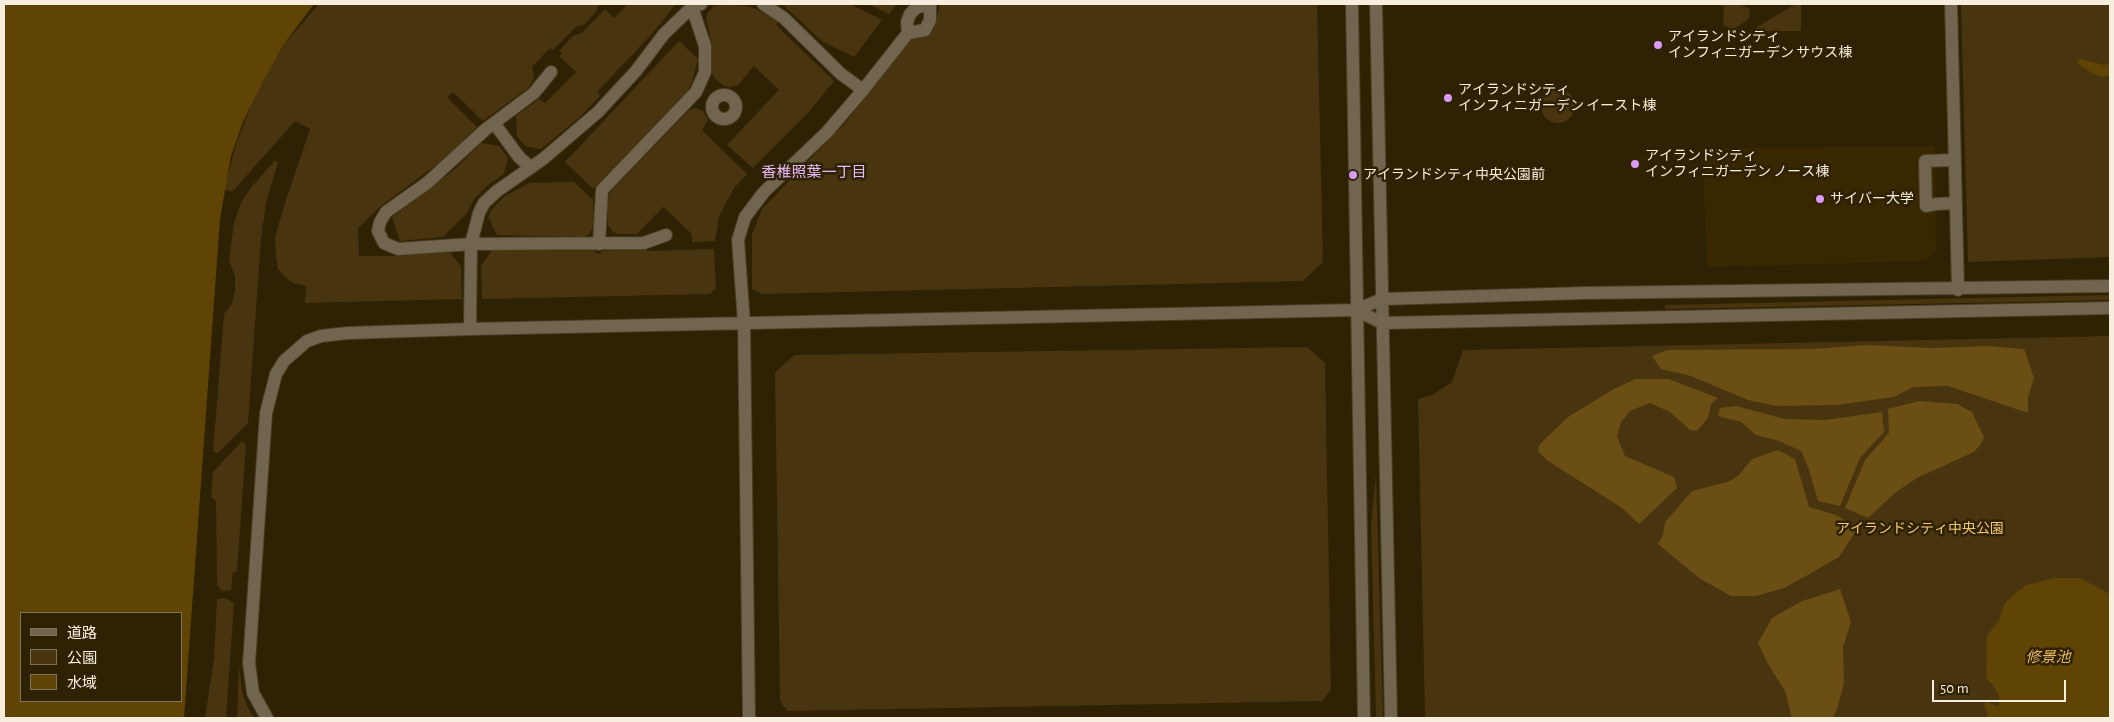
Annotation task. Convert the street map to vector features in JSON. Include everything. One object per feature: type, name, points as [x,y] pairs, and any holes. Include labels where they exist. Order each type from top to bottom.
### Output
[{"type":"street","points":[[763,4],[784,18],[841,74],[863,90]]},
{"type":"street","points":[[750,718],[744,323],[738,240],[746,216],[764,192],[827,132],[908,33],[925,30],[930,20],[929,4],[916,8],[910,14],[907,22],[908,33]]},
{"type":"street","points":[[1352,4],[1364,718]]},
{"type":"street","points":[[1376,4],[1391,718]]},
{"type":"street","points":[[1951,4],[1958,290]]},
{"type":"street","points":[[470,329],[471,244],[484,203],[497,191],[543,159],[598,112],[636,71],[664,34],[695,5],[705,46],[705,72],[696,92],[602,190],[599,244]]},
{"type":"street","points":[[551,72],[534,93],[494,123],[442,171],[386,212],[380,222],[378,231],[384,243],[398,249],[471,244],[644,243],[666,235]]},
{"type":"street","points":[[696,92],[714,100]]},
{"type":"street","points":[[494,123],[519,157],[530,167]]},
{"type":"street","points":[[1954,160],[1925,161],[1926,206],[1955,203]]},
{"type":"street","points":[[268,718],[253,693],[248,663],[266,413],[276,374],[284,361],[295,350],[321,336],[348,333],[470,329],[1356,310],[1382,299],[1584,293],[1958,290],[2110,286]]},
{"type":"street","points":[[1356,310],[1382,323],[2110,308]]},
{"type":"shaded area","name":"サイバー大学","points":[[1935,146],[1936,250],[1926,261],[1707,267],[1702,148]]},
{"type":"shaded area","points":[[1867,345],[1933,348],[1988,346],[2024,349],[2034,378],[2028,397],[2028,413],[1948,386],[1913,387],[1894,397],[1837,405],[1776,406],[1748,400],[1691,376],[1661,369],[1652,356],[1667,350],[1813,349]]},
{"type":"shaded area","points":[[1635,379],[1669,379],[1718,398],[1711,404],[1708,418],[1697,431],[1690,430],[1670,412],[1650,403],[1630,411],[1621,422],[1617,436],[1625,456],[1674,477],[1677,488],[1639,524],[1622,508],[1548,461],[1538,451],[1539,445],[1568,417],[1612,390]]},
{"type":"shaded area","points":[[1919,401],[1957,404],[1972,412],[1984,437],[1981,444],[1974,452],[1917,478],[1896,492],[1868,518],[1845,508],[1865,460],[1889,433],[1888,409]]},
{"type":"shaded area","points":[[1736,406],[1785,419],[1825,420],[1882,412],[1884,432],[1860,458],[1840,506],[1818,501],[1801,451],[1779,441],[1756,435],[1741,422],[1718,416],[1720,408]]},
{"type":"shaded area","points":[[1778,450],[1795,459],[1809,507],[1836,515],[1858,528],[1839,557],[1784,588],[1756,596],[1731,596],[1699,578],[1658,544],[1663,535],[1665,522],[1692,491],[1730,481],[1739,475],[1752,459]]},
{"type":"shaded area","points":[[1840,589],[1851,622],[1843,647],[1844,683],[1837,709],[1833,718],[1792,718],[1785,691],[1768,664],[1758,643],[1772,618],[1802,601]]},
{"type":"green space","points":[[319,4],[599,4],[596,12],[585,24],[576,27],[553,50],[550,48],[532,67],[534,78],[528,88],[483,121],[453,92],[447,97],[477,127],[444,159],[381,206],[358,228],[359,256],[395,256],[450,252],[461,267],[462,299],[305,303],[306,286],[293,283],[285,277],[278,269],[276,256],[275,237],[310,129],[295,121],[233,191],[224,190],[236,145],[258,87],[285,43]]},
{"type":"green space","points":[[628,4],[676,4],[651,35],[597,92],[600,96],[580,117],[541,149],[525,146],[517,136],[516,116],[539,99],[545,103],[576,72],[559,56],[562,53],[559,51],[573,36],[582,33],[605,9],[614,18]]},
{"type":"green space","points":[[725,4],[752,7],[778,22],[776,25],[834,81],[808,113],[753,168],[727,145],[779,90],[754,66],[738,85],[724,86],[714,78],[712,73],[712,45],[706,18],[708,12],[714,6]]},
{"type":"green space","points":[[782,4],[850,4],[882,20],[854,57],[823,42]]},
{"type":"green space","points":[[868,4],[897,4],[889,14]]},
{"type":"green space","points":[[940,4],[1317,4],[1323,262],[1303,281],[762,294],[752,289],[752,234],[762,209],[846,122],[911,39],[931,33],[934,29]]},
{"type":"green space","points":[[1739,4],[1750,9],[1749,19],[1733,30],[1723,25],[1724,5]]},
{"type":"green space","points":[[1796,4],[1801,4],[1801,31],[1750,31]]},
{"type":"green space","points":[[1961,4],[2110,4],[2110,257],[1968,262]]},
{"type":"green space","points":[[679,41],[698,59],[692,82],[687,92],[593,189],[565,162]]},
{"type":"green space","points":[[1558,89],[1565,90],[1570,94],[1574,99],[1574,113],[1570,118],[1565,122],[1558,123],[1551,122],[1546,118],[1542,113],[1541,106],[1542,99],[1546,94],[1551,90]]},
{"type":"green space","points":[[696,108],[703,111],[708,119],[702,130],[747,174],[734,188],[719,217],[715,241],[692,242],[692,234],[663,207],[637,234],[618,234],[613,232],[608,225],[610,192],[689,110]]},
{"type":"green space","points":[[481,143],[499,146],[508,158],[504,174],[489,184],[475,198],[466,214],[443,237],[400,241],[392,217],[454,170]]},
{"type":"green space","points":[[275,160],[278,163],[266,203],[261,239],[248,423],[218,453],[213,452],[224,314],[232,304],[235,291],[235,275],[229,261],[234,223],[241,203],[250,189]]},
{"type":"green space","points":[[574,182],[593,200],[594,225],[589,234],[583,237],[497,235],[488,217],[492,209],[505,196],[529,183]]},
{"type":"green space","points":[[646,249],[647,251],[714,249],[716,289],[710,294],[482,299],[481,266],[492,250],[595,251],[601,254],[601,251]]},
{"type":"green space","points":[[2110,295],[2110,300],[1665,309],[1665,305]]},
{"type":"green space","name":"アイランドシティ中央公園","points":[[2110,336],[2110,718],[1425,718],[1418,399],[1432,395],[1452,382],[1463,350]]},
{"type":"green space","points":[[1307,347],[1325,363],[1331,690],[1322,701],[787,711],[780,701],[775,373],[794,355]]},
{"type":"green space","points":[[242,441],[246,444],[237,571],[233,572],[231,590],[222,591],[217,585],[216,501],[211,497],[213,472]]},
{"type":"green space","points":[[1376,474],[1383,718],[1376,718],[1371,525]]},
{"type":"green space","points":[[225,598],[234,603],[226,718],[205,718],[214,659],[217,599]]},
{"type":"green space","points":[[239,665],[242,691],[246,704],[254,718],[237,718]]},
{"type":"water","points":[[4,4],[314,4],[284,44],[262,83],[243,122],[231,156],[220,219],[184,718],[4,718]]},
{"type":"water","points":[[2082,59],[2103,65],[2110,64],[2110,75],[2103,77],[2093,74],[2079,64],[2077,60]]},
{"type":"water","name":"修景池","points":[[2055,578],[2080,578],[2110,594],[2110,718],[1987,718],[1988,714],[1984,706],[1986,702],[1999,707],[1999,696],[1994,686],[1986,678],[1987,636],[1999,620],[2004,605],[2013,595],[2026,585]]},
{"type":"place","name":"アイランドシティ インフィニガーデン サウス棟","points":[[1658,45]]},
{"type":"place","name":"アイランドシティ インフィニガーデン イースト棟","points":[[1448,98]]},
{"type":"place","name":"アイランドシティ インフィニガーデン ノース棟","points":[[1635,164]]},
{"type":"place","name":"アイランドシティ中央公園前","points":[[1353,175]]},
{"type":"place","name":"サイバー大学","points":[[1820,199]]},
{"type":"district","name":"香椎照葉一丁目","points":[[814,172]]}]
